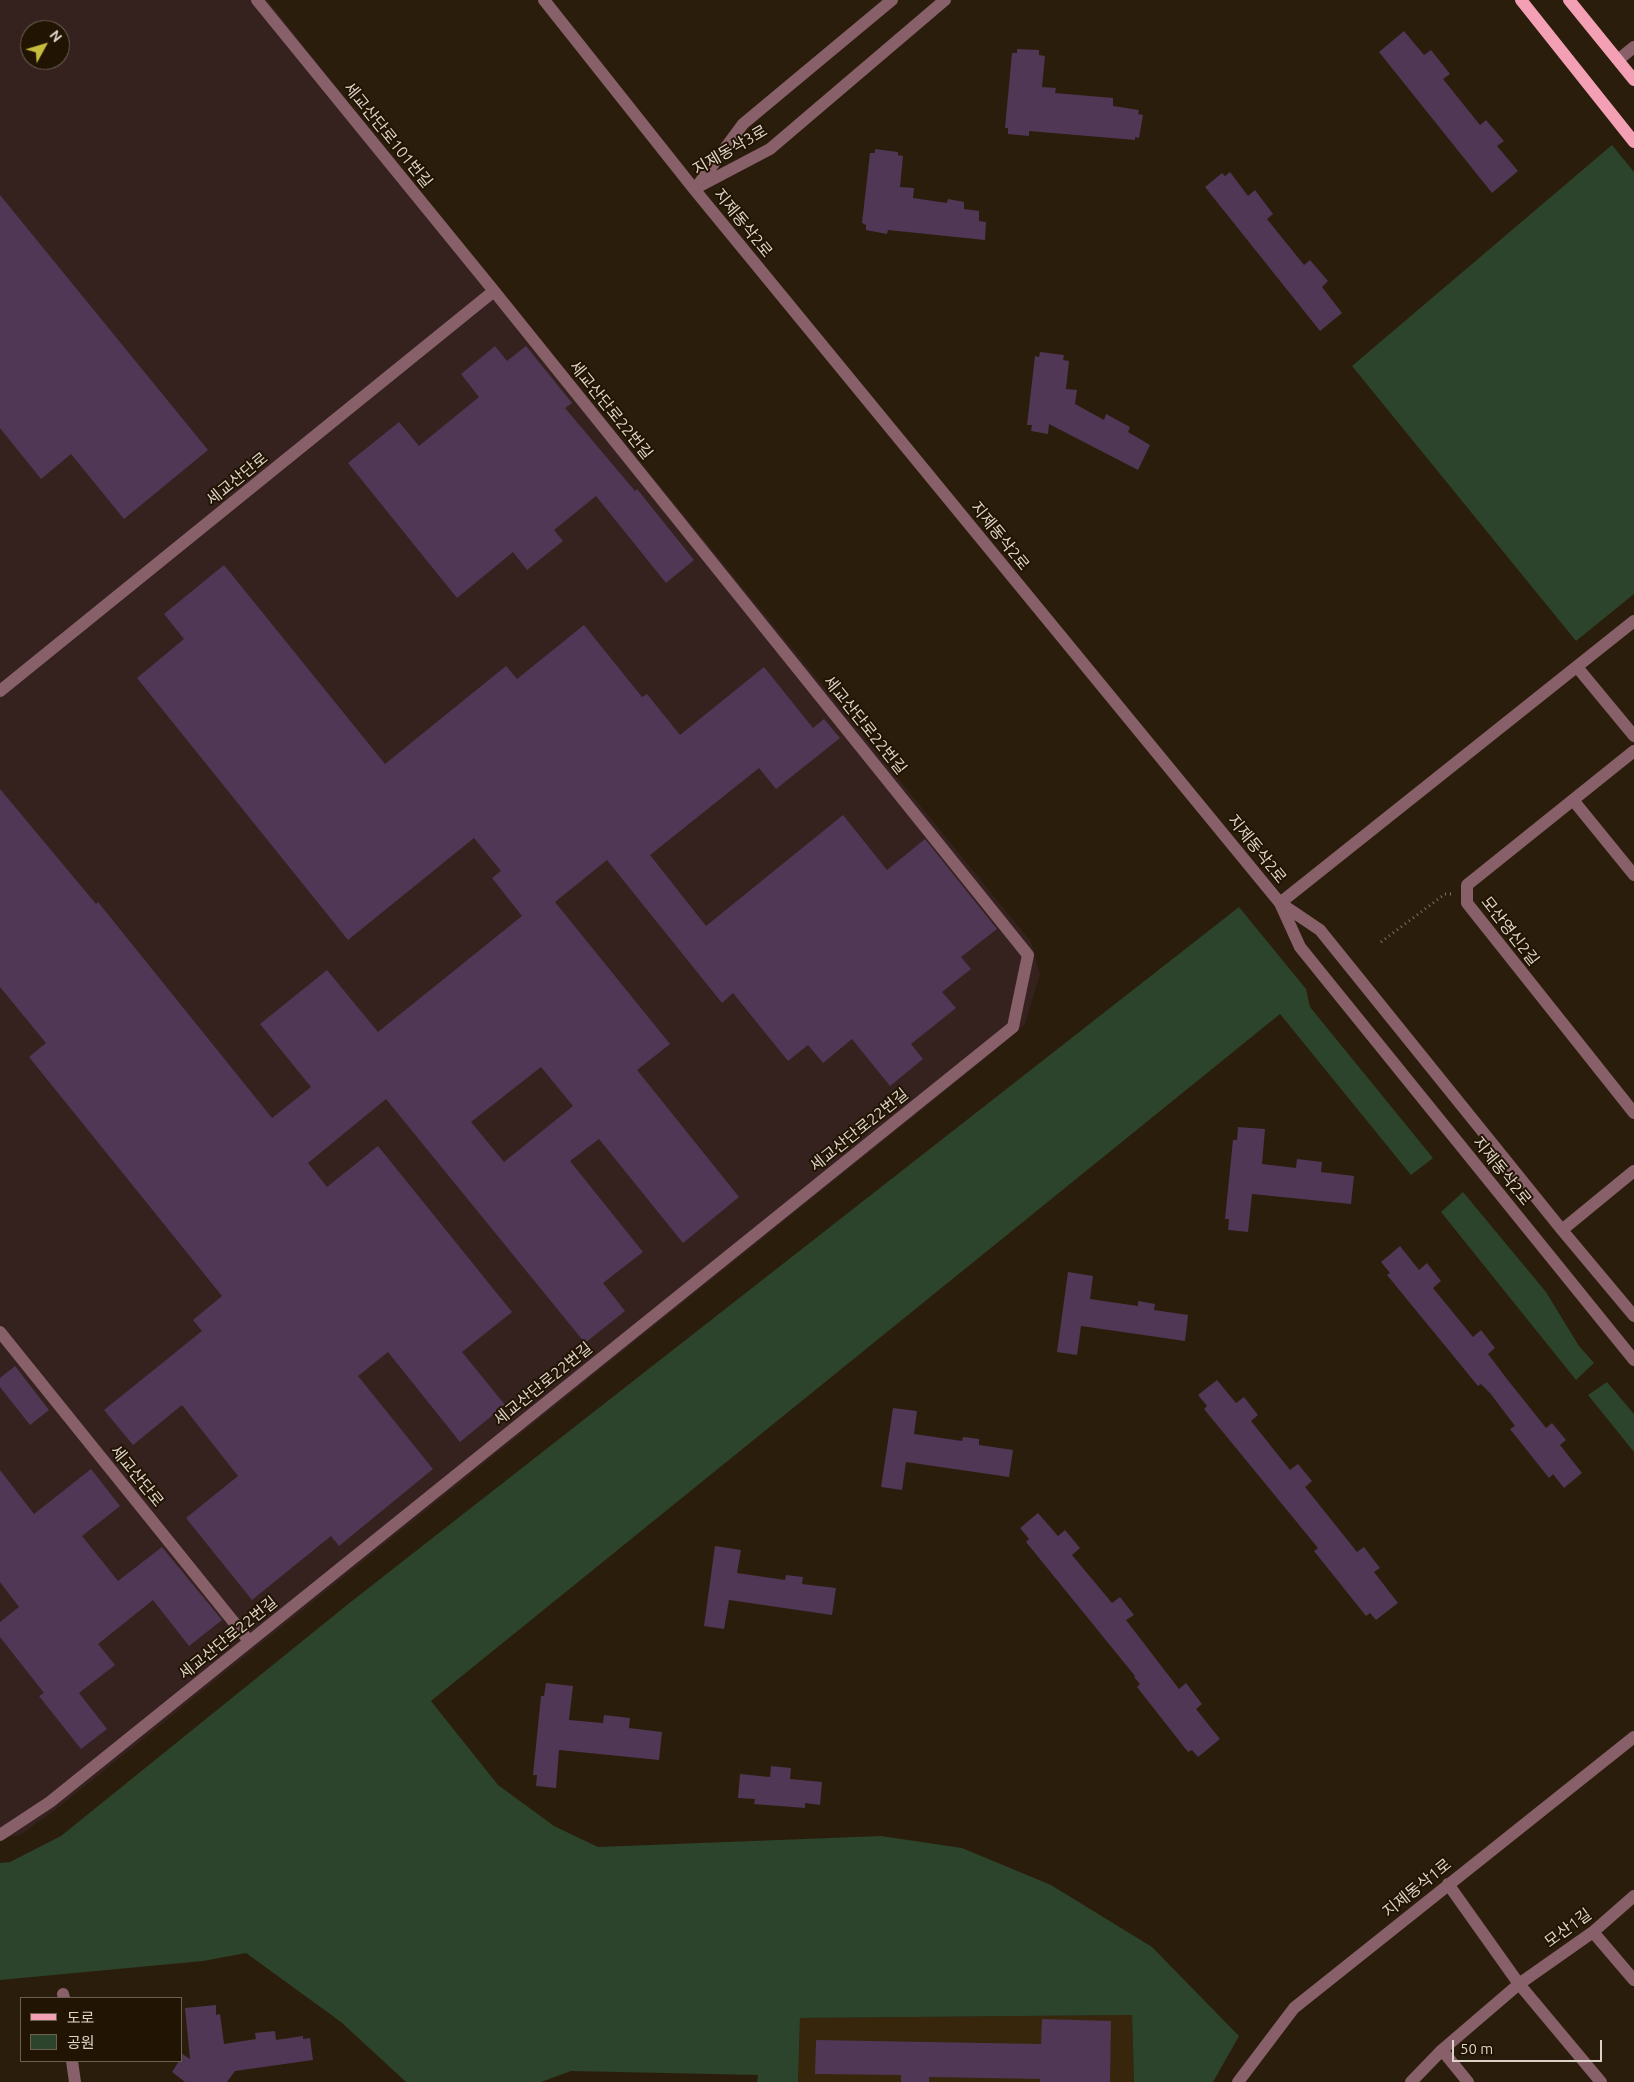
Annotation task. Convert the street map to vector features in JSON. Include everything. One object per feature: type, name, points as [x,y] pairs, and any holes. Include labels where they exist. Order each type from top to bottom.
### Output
[{"type":"main road","points":[[1521,0],[1634,142]]},
{"type":"main road","points":[[1569,0],[1634,80]]},
{"type":"street","name":"세교산단로101번길","points":[[257,0],[494,291]]},
{"type":"street","name":"지제동삭2로","points":[[544,0],[694,189],[1280,903],[1300,947],[1634,1360]]},
{"type":"street","name":"지제동삭3로","points":[[694,189],[743,124],[892,0]]},
{"type":"street","name":"지제동삭3로","points":[[694,189],[770,149],[945,0]]},
{"type":"street","points":[[1618,60],[1634,46]]},
{"type":"street","name":"세교산단로","points":[[0,692],[494,291]]},
{"type":"street","name":"세교산단로22번길","points":[[0,1835],[50,1802],[1013,1027],[1028,955],[494,291]]},
{"type":"street","points":[[1280,903],[1634,621]]},
{"type":"street","points":[[1577,667],[1634,736]]},
{"type":"street","name":"모산영신2길","points":[[1634,751],[1467,885],[1467,903],[1634,1113]]},
{"type":"street","points":[[1573,800],[1634,876]]},
{"type":"street","name":"지제동삭2로","points":[[1280,903],[1320,930],[1562,1230],[1634,1316]]},
{"type":"street","points":[[1562,1230],[1634,1171]]},
{"type":"street","name":"세교산단로","points":[[0,1332],[249,1641]]},
{"type":"street","name":"지제동삭1로","points":[[1238,2082],[1294,2008],[1634,1737]]},
{"type":"street","points":[[1448,1884],[1519,1984],[1601,2082]]},
{"type":"street","name":"모산1길","points":[[1411,2082],[1442,2050],[1519,1984],[1593,1932],[1634,1896]]},
{"type":"street","points":[[1593,1932],[1634,1980]]},
{"type":"street","points":[[1442,2050],[1468,2082]]},
{"type":"street","points":[[72,2062],[75,2082]]},
{"type":"path","points":[[1381,942],[1445,894],[1467,894]]},
{"type":"shaded area","points":[[0,0],[267,0],[1031,942],[1040,974],[1025,1024],[987,1057],[55,1810],[20,1835],[0,1839]]},
{"type":"shaded area","points":[[1132,2015],[1134,2082],[798,2082],[800,2018]]},
{"type":"green space","points":[[1612,145],[1634,172],[1634,594],[1576,641],[1352,366]]},
{"type":"green space","points":[[1239,907],[1306,989],[1310,1007],[1433,1158],[1411,1175],[1280,1014],[431,1701],[498,1785],[554,1826],[598,1847],[881,1836],[962,1848],[1051,1885],[1152,1947],[1239,2036],[1213,2082],[1134,2082],[1132,2015],[800,2018],[798,2082],[757,2082],[758,2075],[571,2071],[541,2082],[406,2082],[341,2022],[246,1953],[203,1961],[0,1980],[0,1863],[10,1862],[61,1836],[352,1601]]},
{"type":"green space","points":[[1463,1192],[1546,1292],[1579,1346],[1594,1363],[1576,1380],[1441,1212]]},
{"type":"green space","points":[[1607,1382],[1634,1414],[1634,1452],[1588,1395]]},
{"type":"building","points":[[1404,31],[1424,55],[1431,50],[1450,74],[1443,79],[1480,125],[1486,120],[1504,141],[1497,146],[1518,171],[1492,193],[1379,52]]},
{"type":"building","points":[[1017,49],[1039,50],[1039,55],[1045,56],[1042,87],[1056,88],[1055,93],[1113,98],[1113,106],[1139,110],[1138,114],[1143,115],[1139,138],[1135,137],[1135,140],[1029,131],[1029,136],[1008,134],[1008,128],[1005,128],[1012,53],[1017,53]]},
{"type":"building","points":[[875,149],[898,152],[898,155],[903,156],[900,187],[914,188],[913,198],[947,203],[948,199],[964,202],[964,209],[979,211],[979,221],[986,222],[985,240],[888,230],[887,234],[866,230],[866,225],[862,223],[870,153],[875,153]]},
{"type":"building","points":[[1230,172],[1248,196],[1255,190],[1273,214],[1267,219],[1304,265],[1310,260],[1328,281],[1322,287],[1342,313],[1320,331],[1205,187],[1222,173],[1225,176]]},
{"type":"building","points":[[0,195],[208,450],[124,519],[71,454],[41,479],[0,428]]},
{"type":"building","points":[[495,346],[507,361],[526,346],[572,403],[565,408],[635,491],[637,489],[694,560],[666,583],[596,496],[554,530],[563,541],[527,570],[513,552],[457,598],[348,463],[399,422],[419,446],[479,397],[461,374]]},
{"type":"building","points":[[1040,352],[1064,355],[1063,360],[1069,361],[1066,389],[1077,390],[1075,404],[1104,420],[1106,414],[1130,427],[1128,432],[1150,445],[1138,470],[1049,424],[1048,434],[1031,431],[1032,425],[1027,425],[1035,356],[1039,357]]},
{"type":"building","points":[[224,565],[385,764],[506,666],[517,679],[584,625],[642,697],[647,694],[680,735],[764,667],[813,728],[824,719],[840,738],[776,789],[759,768],[650,855],[706,926],[843,815],[887,870],[925,839],[997,929],[961,957],[971,969],[942,992],[956,1008],[911,1044],[923,1059],[890,1086],[852,1039],[823,1063],[808,1045],[788,1061],[733,993],[722,1003],[607,860],[555,902],[670,1044],[637,1070],[739,1197],[683,1243],[599,1139],[570,1161],[643,1252],[603,1283],[625,1311],[585,1343],[386,1099],[308,1163],[327,1187],[378,1146],[512,1312],[462,1352],[505,1405],[460,1442],[388,1352],[358,1376],[433,1469],[339,1546],[331,1536],[252,1600],[186,1518],[238,1476],[182,1405],[133,1445],[104,1410],[202,1331],[193,1320],[222,1296],[29,1057],[46,1043],[0,987],[0,789],[96,904],[98,902],[272,1118],[311,1087],[260,1024],[327,970],[378,1032],[522,916],[492,878],[501,871],[474,838],[348,940],[137,678],[184,639],[164,614]],"holes":[[[541,1067],[573,1106],[504,1162],[471,1122]]]},
{"type":"building","points":[[1238,1127],[1265,1129],[1262,1164],[1296,1168],[1297,1159],[1322,1162],[1321,1172],[1354,1176],[1351,1204],[1252,1194],[1248,1232],[1228,1230],[1229,1219],[1225,1219],[1233,1140],[1237,1140]]},
{"type":"building","points":[[1400,1246],[1419,1270],[1427,1263],[1441,1281],[1433,1288],[1473,1337],[1481,1330],[1495,1348],[1488,1354],[1507,1379],[1546,1428],[1552,1423],[1566,1440],[1560,1445],[1582,1473],[1564,1488],[1553,1474],[1549,1478],[1510,1429],[1515,1426],[1490,1393],[1481,1384],[1478,1386],[1387,1275],[1390,1273],[1381,1262]]},
{"type":"building","points":[[1068,1272],[1093,1276],[1090,1299],[1138,1306],[1138,1301],[1155,1304],[1154,1310],[1188,1315],[1185,1341],[1081,1326],[1077,1355],[1057,1352]]},
{"type":"building","points":[[15,1366],[49,1410],[30,1425],[0,1387],[0,1378]]},
{"type":"building","points":[[1217,1380],[1236,1403],[1244,1397],[1258,1415],[1251,1421],[1290,1470],[1298,1464],[1312,1481],[1305,1487],[1357,1552],[1364,1547],[1380,1568],[1374,1572],[1398,1603],[1376,1620],[1370,1613],[1366,1616],[1314,1551],[1318,1548],[1204,1409],[1207,1406],[1198,1395]]},
{"type":"building","points":[[893,1408],[917,1411],[914,1434],[962,1441],[963,1437],[979,1439],[979,1445],[1013,1450],[1009,1477],[906,1462],[902,1490],[881,1487]]},
{"type":"building","points":[[91,1469],[120,1506],[82,1536],[118,1581],[162,1547],[222,1620],[189,1646],[153,1600],[98,1644],[115,1665],[79,1693],[107,1729],[81,1749],[39,1696],[44,1693],[0,1637],[0,1622],[19,1607],[0,1582],[0,1470],[34,1514]]},
{"type":"building","points":[[1038,1513],[1058,1536],[1065,1530],[1080,1548],[1072,1555],[1112,1603],[1120,1597],[1134,1615],[1126,1620],[1179,1689],[1186,1683],[1202,1704],[1196,1709],[1220,1739],[1198,1757],[1192,1750],[1188,1752],[1137,1687],[1140,1684],[1135,1676],[1026,1542],[1029,1539],[1020,1528]]},
{"type":"building","points":[[715,1546],[741,1550],[737,1573],[785,1580],[786,1575],[803,1577],[802,1584],[836,1588],[832,1615],[729,1600],[724,1629],[704,1626]]},
{"type":"building","points":[[546,1683],[573,1686],[569,1720],[603,1723],[604,1715],[630,1718],[629,1728],[662,1732],[659,1760],[559,1750],[556,1788],[536,1786],[537,1775],[533,1775],[541,1696],[544,1696]]},
{"type":"building","points":[[771,1766],[791,1768],[790,1779],[822,1782],[820,1805],[805,1803],[805,1808],[754,1804],[755,1799],[738,1798],[740,1774],[770,1777]]},
{"type":"building","points":[[216,2005],[216,2015],[220,2014],[224,2044],[256,2039],[255,2033],[275,2031],[276,2040],[303,2036],[303,2039],[310,2038],[313,2060],[235,2071],[227,2082],[185,2082],[172,2072],[178,2062],[182,2062],[182,2054],[190,2059],[185,2008]]},
{"type":"building","points":[[1042,2019],[1111,2021],[1110,2082],[1040,2082],[1040,2079],[929,2077],[929,2082],[901,2082],[901,2075],[815,2074],[816,2040],[1041,2044]]}]
